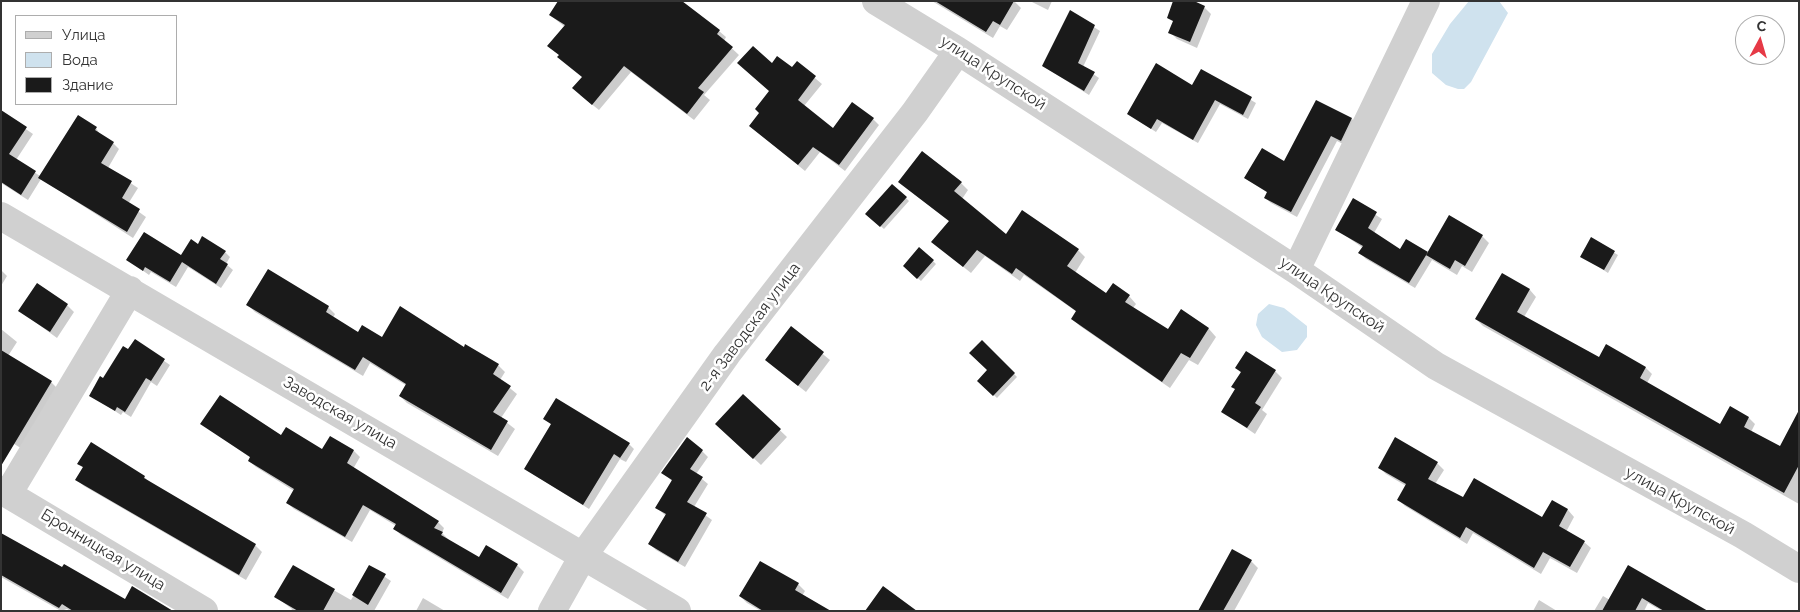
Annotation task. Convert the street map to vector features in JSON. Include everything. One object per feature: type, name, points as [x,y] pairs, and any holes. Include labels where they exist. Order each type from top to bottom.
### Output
[{"type":"street","name":"улица Крупской","points":[[876,1],[958,50],[1296,270],[1436,366],[1742,535],[1799,569]]},
{"type":"street","points":[[1296,270],[1426,1]]},
{"type":"street","name":"2-я Заводская улица","points":[[552,611],[583,556],[727,354],[915,112],[958,50]]},
{"type":"street","name":"Заводская улица","points":[[1,216],[677,611]]},
{"type":"street","points":[[5,492],[130,290]]},
{"type":"street","name":"Бронницкая улица","points":[[5,492],[204,611]]},
{"type":"water","points":[[1469,1],[1499,1],[1508,13],[1471,82],[1464,89],[1458,89],[1446,85],[1432,73],[1432,54],[1450,24]]},
{"type":"water","points":[[1269,304],[1284,308],[1307,326],[1307,337],[1297,350],[1282,352],[1262,337],[1256,325],[1258,314]]},
{"type":"building","points":[[558,1],[682,1],[720,30],[717,34],[733,47],[698,88],[704,92],[687,114],[624,66],[592,105],[572,88],[582,77],[557,57],[559,55],[547,46],[565,25],[549,15]]},
{"type":"building","points":[[935,1],[1014,1],[1000,25],[993,21],[986,32]]},
{"type":"building","points":[[1173,1],[1194,1],[1205,6],[1190,42],[1168,33],[1173,21],[1167,18]]},
{"type":"building","points":[[1070,10],[1095,25],[1078,63],[1095,72],[1084,91],[1042,66]]},
{"type":"building","points":[[753,46],[772,63],[777,56],[792,67],[797,61],[816,76],[798,100],[833,128],[852,102],[874,118],[839,165],[813,147],[798,165],[749,126],[759,113],[755,109],[769,91],[737,63]]},
{"type":"building","points":[[1156,63],[1192,85],[1201,69],[1252,97],[1243,115],[1215,100],[1193,140],[1157,119],[1151,129],[1127,114]]},
{"type":"building","points":[[1316,100],[1352,118],[1341,141],[1331,136],[1291,212],[1264,198],[1267,192],[1244,178],[1262,148],[1284,161]]},
{"type":"building","points":[[1,110],[27,127],[9,154],[36,171],[21,195],[1,182]]},
{"type":"building","points":[[78,115],[97,127],[95,130],[114,142],[101,163],[132,181],[122,198],[140,209],[127,232],[38,178]]},
{"type":"building","points":[[922,151],[962,182],[954,191],[1006,234],[1022,210],[1079,249],[1067,266],[1106,293],[1113,283],[1130,295],[1125,302],[1168,329],[1181,309],[1209,328],[1190,358],[1181,353],[1162,382],[1071,319],[1076,311],[1016,268],[1012,274],[977,250],[963,267],[931,242],[949,221],[898,182]]},
{"type":"building","points":[[892,184],[907,197],[880,227],[865,214]]},
{"type":"building","points":[[1353,198],[1377,212],[1368,228],[1400,249],[1406,239],[1428,252],[1409,283],[1358,253],[1363,246],[1335,230]]},
{"type":"building","points":[[1449,215],[1483,235],[1465,266],[1455,260],[1450,269],[1426,255]]},
{"type":"building","points":[[144,232],[181,255],[191,239],[198,244],[202,236],[226,251],[220,259],[228,264],[216,284],[182,262],[170,282],[145,267],[143,271],[126,260]]},
{"type":"building","points":[[1591,237],[1615,251],[1604,270],[1580,257]]},
{"type":"building","points":[[919,247],[934,260],[917,279],[903,266]]},
{"type":"building","points":[[268,269],[329,306],[326,312],[358,332],[362,325],[382,337],[400,306],[464,347],[465,344],[499,364],[493,374],[511,386],[493,412],[508,421],[491,450],[399,396],[406,384],[363,357],[355,370],[246,305]]},
{"type":"building","points":[[1502,273],[1530,289],[1517,312],[1599,357],[1606,344],[1646,367],[1640,378],[1720,424],[1730,406],[1749,417],[1744,427],[1780,446],[1799,410],[1799,465],[1784,493],[1475,319]]},
{"type":"building","points":[[37,283],[68,304],[50,332],[18,311]]},
{"type":"building","points":[[791,326],[824,352],[798,386],[765,360]]},
{"type":"building","points":[[135,339],[165,359],[151,381],[146,378],[125,412],[117,407],[115,411],[89,396],[100,376],[103,378],[123,346],[128,349]]},
{"type":"building","points":[[982,340],[1015,373],[993,396],[977,381],[987,370],[969,353]]},
{"type":"building","points":[[1,350],[52,381],[1,466]]},
{"type":"building","points":[[1246,351],[1276,370],[1255,403],[1261,407],[1247,428],[1221,412],[1235,389],[1231,387],[1241,372],[1235,368]]},
{"type":"building","points":[[743,394],[781,429],[753,459],[715,424]]},
{"type":"building","points":[[220,395],[281,435],[286,427],[322,449],[330,436],[354,450],[347,463],[439,521],[434,528],[443,532],[441,535],[479,557],[486,545],[518,564],[501,593],[393,529],[396,524],[363,505],[345,537],[286,503],[294,489],[248,461],[250,457],[200,424]]},
{"type":"building","points":[[556,398],[630,443],[620,458],[614,454],[583,505],[524,469],[551,424],[543,419]]},
{"type":"building","points":[[687,437],[703,450],[690,469],[703,477],[687,502],[707,513],[678,562],[648,544],[666,514],[655,508],[672,480],[661,473]]},
{"type":"building","points":[[1395,437],[1438,462],[1428,479],[1463,497],[1474,478],[1542,517],[1552,500],[1568,509],[1559,526],[1585,541],[1570,567],[1543,552],[1534,568],[1466,527],[1460,538],[1397,500],[1406,484],[1378,468]]},
{"type":"building","points":[[91,442],[145,476],[144,478],[256,544],[239,575],[75,480],[83,467],[77,464]]},
{"type":"building","points":[[1,533],[62,567],[64,564],[125,599],[132,586],[173,611],[73,611],[62,604],[59,608],[1,575]]},
{"type":"building","points":[[1232,549],[1252,560],[1223,611],[1198,611]]},
{"type":"building","points":[[760,561],[799,583],[795,590],[831,611],[763,611],[739,596]]},
{"type":"building","points":[[293,565],[335,589],[323,611],[298,611],[274,597]]},
{"type":"building","points":[[369,565],[386,574],[368,605],[352,595]]},
{"type":"building","points":[[1628,565],[1708,611],[1664,611],[1642,598],[1635,611],[1602,611]]},
{"type":"building","points":[[883,586],[917,611],[865,611]]}]
